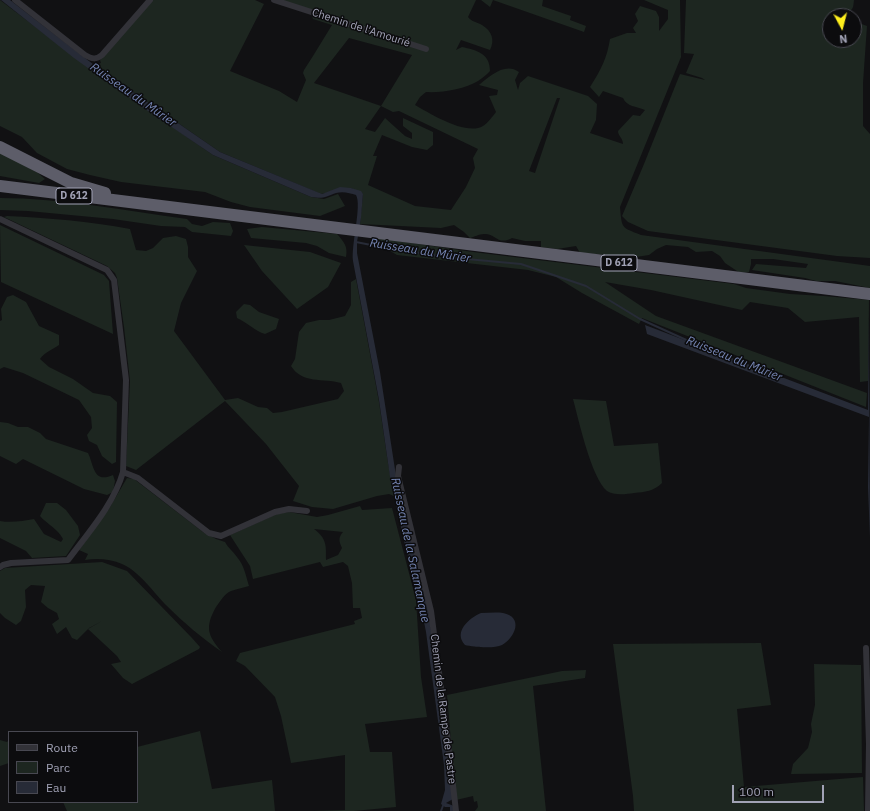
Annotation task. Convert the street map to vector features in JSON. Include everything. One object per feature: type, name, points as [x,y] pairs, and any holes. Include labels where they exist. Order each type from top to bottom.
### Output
[{"type":"highway","name":"D 612","points":[[0,147],[70,183],[92,190],[192,210]]},
{"type":"highway","name":"D 612","points":[[0,186],[866,294]]},
{"type":"highway","name":"D 612","points":[[0,194],[17,194],[147,205]]},
{"type":"street","points":[[15,0],[85,55],[97,59],[150,0]]},
{"type":"street","name":"Chemin de l'Amourié","points":[[274,0],[426,49]]},
{"type":"street","points":[[0,219],[107,270],[114,280],[126,380],[123,472],[120,485],[112,499],[68,560],[11,563],[0,567]]},
{"type":"street","name":"Chemin de la Rampe de Pastre","points":[[399,467],[398,476],[431,611],[456,811]]},
{"type":"street","points":[[123,472],[138,478],[209,533],[215,535],[221,536],[275,512],[289,509],[307,511]]},
{"type":"street","points":[[866,648],[869,744],[868,811]]},
{"type":"green space","points":[[0,0],[109,83],[213,155],[311,197],[324,199],[338,194],[345,206],[320,216],[250,207],[231,202],[205,192],[121,182],[90,175],[67,169],[37,153],[22,137],[0,126]]},
{"type":"green space","points":[[153,0],[255,0],[264,4],[230,71],[279,91],[297,102],[306,80],[303,73],[304,70],[332,25],[313,19],[310,10],[281,0],[476,0],[468,17],[488,30],[492,36],[492,46],[490,50],[461,40],[456,50],[462,47],[481,53],[488,60],[490,71],[480,80],[467,86],[446,91],[426,92],[420,97],[415,105],[449,123],[458,126],[476,128],[483,126],[496,112],[489,96],[497,95],[498,90],[479,85],[498,71],[503,69],[514,69],[519,72],[515,80],[518,90],[520,83],[528,76],[588,96],[597,104],[596,120],[590,133],[623,144],[618,131],[633,115],[640,116],[645,110],[629,105],[623,98],[603,91],[599,97],[590,87],[603,64],[610,39],[627,33],[636,33],[633,28],[638,21],[635,14],[640,6],[656,11],[659,17],[659,31],[668,19],[668,10],[644,0],[680,0],[681,57],[620,207],[622,223],[626,228],[641,235],[870,266],[870,288],[835,281],[816,281],[752,270],[756,264],[806,268],[808,264],[773,259],[751,259],[749,272],[740,273],[725,263],[720,256],[712,251],[696,252],[688,247],[666,245],[649,255],[636,257],[580,253],[576,246],[557,249],[541,247],[541,241],[525,241],[512,238],[503,241],[488,234],[480,234],[470,238],[454,225],[441,228],[360,224],[363,194],[351,188],[321,194],[220,152],[94,65],[101,63],[100,60]],"holes":[[[349,38],[412,55],[381,106],[314,83]],[[557,98],[560,98],[535,173],[529,171]],[[381,106],[393,112],[399,111],[478,149],[473,158],[475,168],[466,187],[451,210],[415,206],[368,185],[377,156],[373,156],[382,135],[412,147],[427,150],[433,145],[433,132],[403,118],[403,126],[412,133],[412,139],[405,136],[385,118],[375,132],[365,129]]]},
{"type":"green space","points":[[481,0],[493,0],[490,7]]},
{"type":"green space","points":[[493,0],[543,0],[542,6],[571,16],[570,20],[586,26],[584,32]]},
{"type":"green space","points":[[686,0],[854,0],[852,8],[822,8],[822,48],[862,48],[862,24],[867,26],[863,83],[863,126],[870,134],[870,258],[837,256],[648,231],[628,222],[622,216],[680,74],[705,80],[686,73],[694,54],[684,53]]},
{"type":"green space","points":[[0,152],[38,173],[45,179],[39,183],[0,176]]},
{"type":"green space","points":[[0,198],[47,200],[94,206],[187,219],[192,224],[202,226],[213,222],[230,223],[233,231],[231,236],[192,232],[185,227],[161,226],[113,219],[28,211],[0,210]]},
{"type":"green space","points":[[4,217],[68,220],[130,229],[136,250],[146,251],[153,248],[163,238],[176,236],[186,239],[188,257],[197,271],[181,303],[174,331],[225,400],[238,398],[258,407],[267,408],[273,413],[338,399],[344,391],[341,383],[301,376],[291,366],[295,359],[299,332],[306,323],[345,316],[351,305],[351,282],[356,279],[379,402],[394,496],[389,494],[377,496],[333,509],[312,507],[293,501],[299,486],[266,444],[225,401],[136,470],[126,466],[130,381],[124,327],[115,273],[107,266]]},
{"type":"green space","points":[[0,225],[104,275],[109,281],[113,334],[1,282]]},
{"type":"green space","points":[[262,227],[337,234],[345,244],[346,257],[329,253],[317,246],[306,243],[251,238],[247,229]]},
{"type":"green space","points":[[378,238],[473,252],[734,284],[746,288],[790,294],[869,300],[868,381],[860,382],[859,317],[805,322],[788,308],[750,302],[742,310],[651,290],[605,282],[656,316],[867,393],[866,407],[642,318],[639,324],[556,277],[528,270],[397,255],[380,245]]},
{"type":"green space","points":[[244,245],[310,252],[341,263],[328,287],[297,309],[262,271]]},
{"type":"green space","points":[[13,295],[26,302],[39,326],[59,335],[59,345],[46,353],[40,359],[49,367],[73,379],[93,393],[110,396],[117,402],[116,462],[112,464],[102,456],[97,445],[89,441],[87,435],[92,428],[91,417],[79,400],[23,373],[4,367],[0,369],[1,309],[7,297]]},
{"type":"green space","points":[[244,304],[250,305],[259,312],[279,319],[276,329],[265,334],[237,318],[236,312]]},
{"type":"green space","points":[[573,399],[606,401],[614,446],[658,443],[662,483],[649,491],[613,494],[607,491],[601,484],[591,462]]},
{"type":"green space","points":[[0,422],[18,427],[28,427],[40,433],[46,439],[88,453],[93,468],[98,475],[106,477],[113,475],[115,481],[113,492],[107,495],[84,489],[23,459],[16,464],[0,456]]},
{"type":"green space","points":[[127,478],[134,479],[203,532],[225,542],[241,564],[249,586],[233,590],[226,594],[216,607],[210,620],[209,631],[213,641],[222,652],[200,636],[180,618],[140,577],[128,567],[118,562],[109,560],[85,560],[88,554],[79,550],[110,507]]},
{"type":"green space","points":[[46,503],[57,503],[66,510],[78,526],[80,535],[66,556],[32,558],[26,551],[0,538],[0,521],[13,522],[34,519],[44,534],[61,542],[63,539],[61,535],[40,516]]},
{"type":"green space","points":[[360,506],[362,510],[392,508],[416,600],[421,677],[427,717],[365,724],[370,752],[392,752],[396,807],[354,811],[314,811],[345,810],[345,755],[291,763],[281,716],[275,697],[245,666],[236,661],[240,653],[355,624],[354,621],[362,618],[360,608],[353,608],[352,583],[348,566],[343,562],[323,567],[320,562],[253,579],[250,566],[230,535],[277,514],[289,512],[317,517]],"holes":[[[314,529],[343,532],[340,536],[342,548],[338,555],[326,560],[324,539]]]},
{"type":"green space","points":[[102,562],[127,571],[200,647],[199,649],[132,684],[123,678],[111,664],[121,662],[117,656],[88,629],[77,640],[72,638],[66,627],[57,634],[52,624],[59,619],[57,613],[41,602],[45,586],[31,585],[25,590],[26,607],[21,621],[16,625],[5,618],[0,613],[0,571],[5,568]]},
{"type":"green space","points":[[761,643],[771,705],[737,709],[744,787],[863,777],[864,811],[634,811],[613,644]]},
{"type":"green space","points":[[814,664],[861,665],[862,773],[791,774],[793,764],[808,748],[812,732],[811,724],[815,705]]},
{"type":"green space","points":[[586,670],[585,678],[533,686],[546,811],[475,811],[478,807],[477,801],[474,802],[473,796],[456,800],[447,695],[562,671]]},
{"type":"green space","points":[[200,731],[212,789],[272,780],[275,811],[67,811],[63,803],[138,803],[138,747]]},
{"type":"green space","points":[[0,740],[8,741],[8,763],[0,766]]},
{"type":"water","points":[[1,0],[10,0],[98,68],[220,152],[322,194],[340,187],[361,191],[363,194],[357,253],[380,372],[396,476],[427,600],[453,799],[446,803],[454,806],[455,811],[450,811],[450,807],[445,807],[441,804],[445,790],[444,765],[426,632],[390,477],[379,400],[353,261],[353,245],[358,207],[356,195],[341,192],[322,198],[311,197],[213,155],[74,58]]},
{"type":"water","points":[[869,318],[870,538],[868,487],[869,417],[647,334],[645,325],[868,410]]},
{"type":"water","points":[[481,613],[503,613],[510,615],[514,619],[515,623],[514,633],[511,638],[502,645],[494,647],[465,645],[461,635],[464,626],[472,618]]},
{"type":"waterway","name":"Ruisseau du Mûrier","points":[[356,242],[445,257],[521,264],[586,286],[640,319],[715,353]]},
{"type":"waterway","name":"Ruisseau de la Salamanque","points":[[441,811],[444,803]]}]
